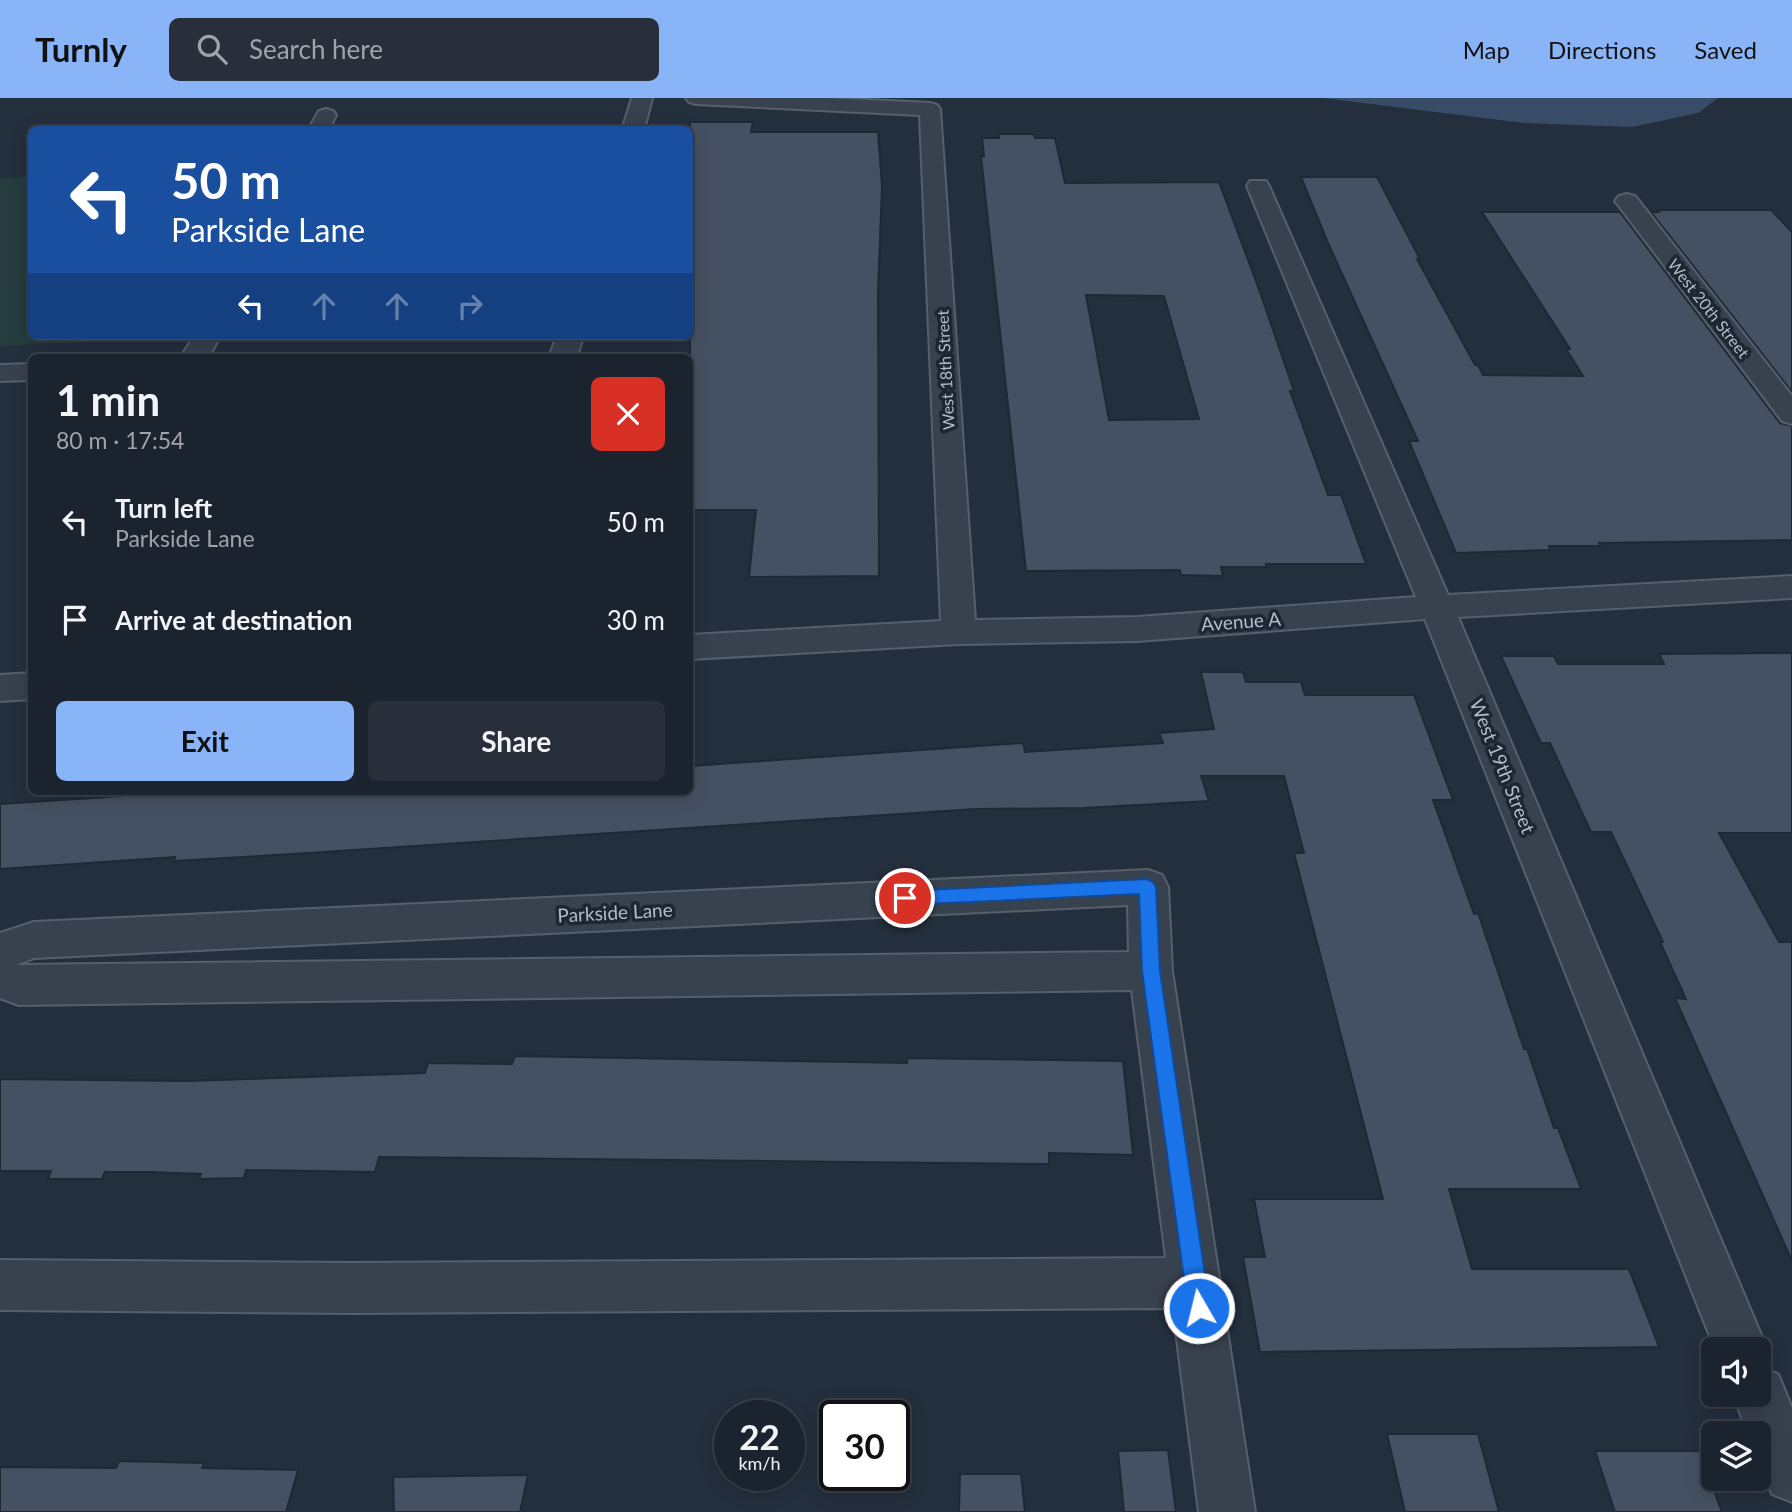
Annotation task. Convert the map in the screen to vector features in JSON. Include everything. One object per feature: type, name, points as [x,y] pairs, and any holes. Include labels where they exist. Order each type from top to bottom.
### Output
[{"type":"street","points":[[633,126],[642,98]]},
{"type":"street","name":"West 18th Street","points":[[696,98],[930,109],[959,632]]},
{"type":"street","name":"West 19th Street","points":[[1258,186],[1437,607],[1736,1337]]},
{"type":"street","name":"West 20th Street","points":[[1627,201],[1792,415]]},
{"type":"street","points":[[0,373],[28,372]]},
{"type":"street","name":"Avenue A","points":[[693,647],[959,632],[1137,629],[1437,607],[1792,587]]},
{"type":"street","points":[[0,688],[28,686]]},
{"type":"street","name":"Parkside Lane","points":[[0,952],[34,940],[1147,887],[1151,971],[1227,1512]]},
{"type":"street","points":[[0,978],[19,986],[1151,971]]},
{"type":"street","points":[[0,1284],[367,1288],[1195,1283]]},
{"type":"street","points":[[1765,1407],[1792,1475]]},
{"type":"green space","points":[[28,177],[28,340],[130,340],[0,346],[0,178]]},
{"type":"water","points":[[1323,98],[1718,98],[1698,113],[1632,127],[1524,123]]},
{"type":"building","points":[[690,122],[753,122],[751,132],[878,132],[882,186],[878,292],[879,576],[749,577],[756,510],[693,510],[693,354],[690,354],[690,340],[693,340],[693,126],[690,126]]},
{"type":"building","points":[[999,134],[1034,134],[1035,138],[1055,138],[1065,183],[1219,182],[1260,292],[1294,391],[1290,391],[1328,495],[1341,495],[1366,564],[1221,567],[1223,576],[1181,575],[1180,570],[1026,571],[981,156],[984,156],[982,138],[999,138]],"holes":[[[1086,295],[1164,296],[1199,419],[1109,420]]]},
{"type":"building","points":[[1301,177],[1377,177],[1420,259],[1417,259],[1483,375],[1583,376],[1566,349],[1570,349],[1482,212],[1620,212],[1780,423],[1792,426],[1792,540],[1599,543],[1601,546],[1549,546],[1550,550],[1456,553],[1409,441],[1418,441]]},
{"type":"building","points":[[1657,210],[1771,210],[1792,232],[1792,392],[1651,212],[1659,212]]},
{"type":"building","points":[[1792,653],[1792,833],[1719,833],[1779,942],[1792,942],[1792,1261],[1675,998],[1686,999],[1660,942],[1663,942],[1611,832],[1591,832],[1550,743],[1541,743],[1501,656],[1554,656],[1558,664],[1664,664],[1659,654]]},
{"type":"building","points":[[1201,672],[1243,672],[1246,682],[1301,682],[1305,695],[1414,695],[1453,800],[1433,800],[1474,914],[1478,913],[1554,1128],[1558,1128],[1581,1189],[1449,1189],[1472,1269],[1629,1269],[1659,1347],[1260,1352],[1243,1257],[1265,1257],[1254,1199],[1383,1199],[1294,853],[1304,853],[1284,776],[1201,776],[1209,801],[1084,808],[976,809],[293,854],[174,861],[175,857],[0,869],[0,804],[139,795],[693,795],[693,766],[1023,743],[1025,752],[1163,743],[1159,733],[1214,729]]},
{"type":"building","points":[[515,1056],[907,1063],[907,1058],[1123,1061],[1133,1155],[1049,1153],[1049,1164],[379,1157],[375,1172],[246,1170],[244,1178],[199,1179],[201,1174],[105,1172],[102,1179],[48,1179],[51,1171],[0,1171],[0,1079],[188,1081],[425,1073],[428,1063],[512,1064]]},
{"type":"building","points":[[1387,1434],[1478,1434],[1499,1512],[1405,1512]]},
{"type":"building","points":[[1168,1450],[1176,1512],[1124,1512],[1118,1451]]},
{"type":"building","points":[[1595,1451],[1699,1451],[1701,1491],[1714,1491],[1722,1512],[1615,1512]]},
{"type":"building","points":[[119,1461],[204,1463],[202,1468],[298,1470],[286,1512],[0,1512],[0,1467],[116,1468]]},
{"type":"building","points":[[960,1474],[1021,1474],[1025,1512],[959,1512]]},
{"type":"building","points":[[528,1475],[520,1512],[394,1512],[393,1477]]},
{"type":"route","points":[[905,898],[1147,887],[1151,971],[1199,1308]]}]
